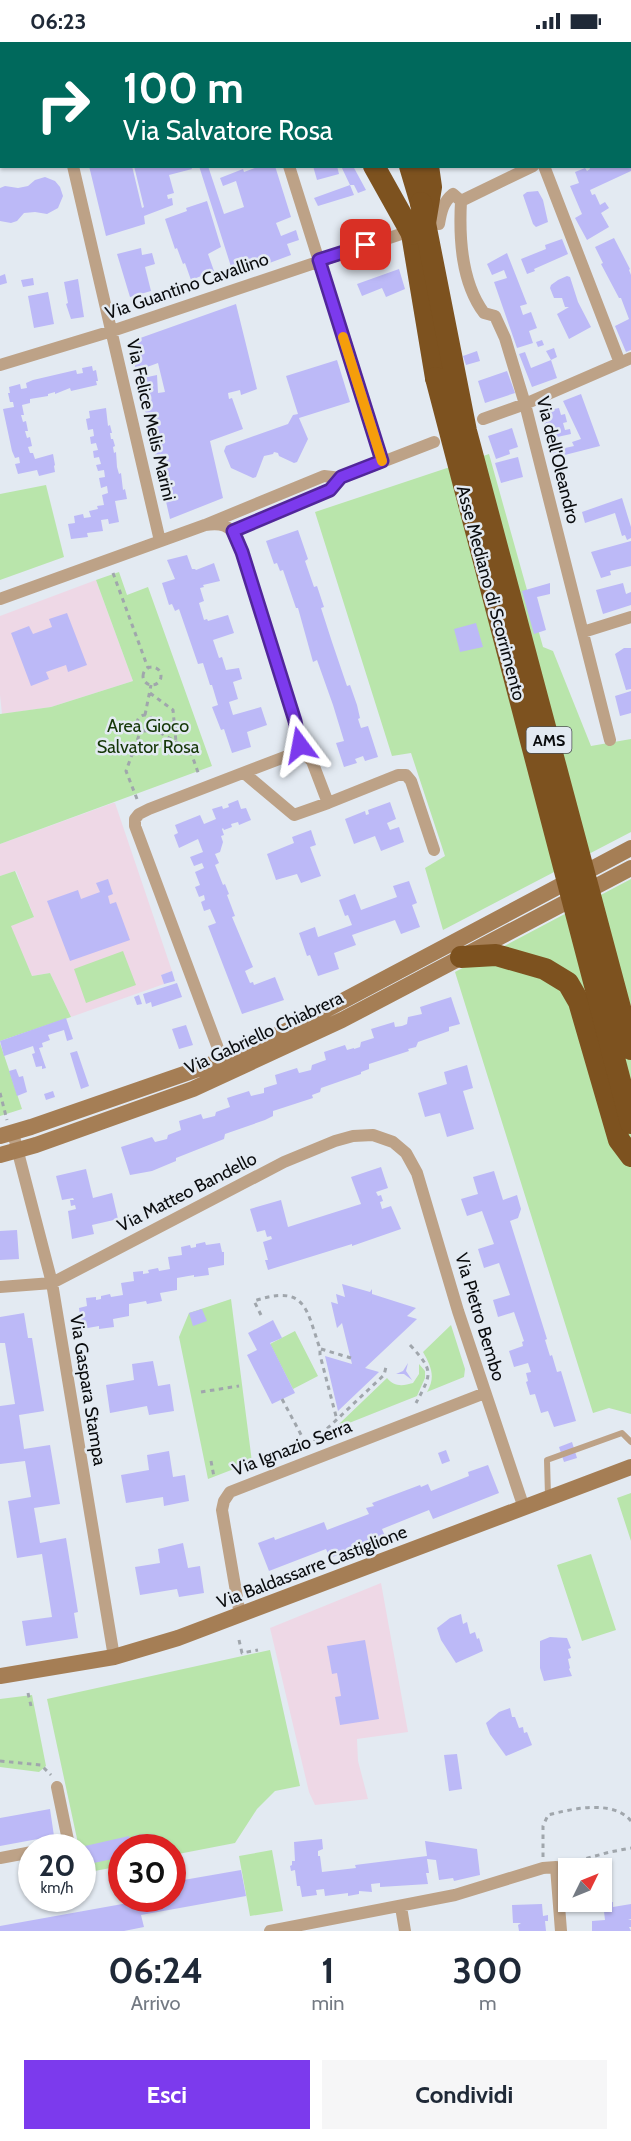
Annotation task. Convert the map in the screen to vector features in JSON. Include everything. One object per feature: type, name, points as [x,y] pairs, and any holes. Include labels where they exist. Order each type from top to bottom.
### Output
[{"type":"highway","points":[[375,168],[419,229]]},
{"type":"highway","name":"Asse Mediano di Scorrimento","points":[[392,168],[403,199],[419,229],[466,431],[631,1048]]},
{"type":"highway","name":"Asse Mediano di Scorrimento","points":[[410,168],[436,378],[631,1123]]},
{"type":"highway","points":[[419,229],[431,187],[428,168]]},
{"type":"highway","points":[[461,957],[496,955],[545,969],[568,983],[584,1016],[619,1140],[631,1156]]},
{"type":"street","name":"Via Felice Melis Marini","points":[[73,168],[160,541]]},
{"type":"street","points":[[290,168],[382,461]]},
{"type":"street","points":[[419,229],[442,209],[453,194],[461,201],[529,168]]},
{"type":"street","points":[[483,419],[525,404],[625,360],[545,168]]},
{"type":"street","name":"Via dell'Oleandro","points":[[461,201],[459,232],[466,273],[477,304],[484,313],[495,316],[505,338],[525,404],[610,740]]},
{"type":"street","name":"Via Guantino Cavallino","points":[[0,364],[112,331],[319,260],[419,229]]},
{"type":"street","points":[[0,599],[205,525],[324,476],[341,477],[434,442]]},
{"type":"street","points":[[233,531],[330,490],[341,477]]},
{"type":"street","points":[[205,525],[224,524],[233,531],[242,552],[295,721],[299,735],[299,749],[312,761],[328,803]]},
{"type":"street","points":[[583,632],[631,617]]},
{"type":"street","points":[[222,1059],[135,826],[135,819],[149,809],[287,756],[299,749]]},
{"type":"street","points":[[244,773],[294,815],[398,775],[406,775],[411,781],[434,850]]},
{"type":"street","name":"Via Gabriello Chiabrera","points":[[7,1130],[222,1059],[324,1012],[631,848]]},
{"type":"street","name":"Via Gabriello Chiabrera","points":[[0,1155],[193,1089],[342,1020],[631,868]]},
{"type":"street","name":"Via Gaspara Stampa","points":[[7,1130],[19,1150],[52,1283],[114,1657]]},
{"type":"street","name":"Via Matteo Bandello","points":[[0,1287],[52,1283],[285,1162],[335,1141],[353,1136],[373,1136],[393,1142]]},
{"type":"street","name":"Via Pietro Bembo","points":[[393,1142],[406,1153],[417,1173],[485,1393],[524,1508]]},
{"type":"street","name":"Via Ignazio Serra","points":[[240,1615],[222,1510],[224,1500],[230,1492],[485,1393]]},
{"type":"street","name":"Via Baldassarre Castiglione","points":[[0,1676],[114,1657],[178,1638],[631,1467]]},
{"type":"street","points":[[55,1782],[67,1834]]},
{"type":"street","points":[[0,1858],[18,1855]]},
{"type":"street","points":[[270,1931],[456,1895],[549,1867],[561,1931]]},
{"type":"street","points":[[401,1907],[405,1931]]},
{"type":"lane","points":[[548,1499],[547,1460],[622,1433],[631,1442]]},
{"type":"path","points":[[113,573],[148,668]]},
{"type":"path","points":[[148,668],[156,668],[161,676],[159,682],[151,685],[143,677],[144,672],[148,668]]},
{"type":"path","points":[[151,685],[145,715],[137,720],[137,725],[141,730],[148,731],[152,728]]},
{"type":"path","points":[[150,693],[173,710],[176,742]]},
{"type":"path","points":[[145,715],[153,720],[152,728]]},
{"type":"path","points":[[152,728],[190,750],[199,775]]},
{"type":"path","points":[[137,799],[126,771],[141,730]]},
{"type":"path","points":[[0,1093],[7,1130]]},
{"type":"path","points":[[261,1315],[254,1301],[274,1294],[284,1294],[302,1303],[307,1310],[320,1349],[337,1420]]},
{"type":"path","points":[[410,1345],[426,1364],[428,1372],[428,1380],[416,1403]]},
{"type":"path","points":[[320,1349],[351,1358]]},
{"type":"path","points":[[314,1441],[384,1375],[386,1367]]},
{"type":"path","points":[[201,1392],[239,1386]]},
{"type":"path","points":[[282,1399],[306,1444]]},
{"type":"path","points":[[212,1461],[214,1477]]},
{"type":"path","points":[[239,1640],[242,1653],[258,1650]]},
{"type":"path","points":[[28,1693],[31,1706]]},
{"type":"path","points":[[0,1761],[41,1765],[55,1782]]},
{"type":"path","points":[[631,1821],[614,1809],[574,1808],[548,1815],[543,1826],[549,1867],[631,1848]]},
{"type":"shaded area","points":[[96,580],[133,681],[51,707],[2,714],[0,616]]},
{"type":"shaded area","points":[[115,803],[172,971],[161,975],[164,984],[71,1017],[50,973],[32,976],[10,926],[34,917],[16,871],[0,876],[0,844]]},
{"type":"shaded area","points":[[381,1583],[408,1732],[357,1739],[358,1761],[368,1799],[315,1805],[309,1792],[270,1628]]},
{"type":"green space","points":[[489,454],[543,647],[553,651],[591,746],[631,739],[631,832],[443,930],[425,868],[445,856],[411,753],[392,756],[315,512]]},
{"type":"green space","points":[[46,485],[64,557],[0,580],[0,494]]},
{"type":"green space","name":"Area Gioco Salvator Rosa","points":[[119,572],[127,595],[148,587],[212,766],[0,844],[0,714],[51,707],[133,681],[96,580]]},
{"type":"green space","points":[[15,871],[34,917],[11,926],[32,976],[50,973],[71,1017],[0,1041],[0,876]]},
{"type":"green space","points":[[631,879],[631,1414],[609,1408],[593,1413],[455,972]]},
{"type":"green space","points":[[123,951],[136,985],[86,1003],[74,969]]},
{"type":"green space","points":[[0,1043],[22,1109],[0,1116]]},
{"type":"green space","points":[[231,1299],[252,1462],[208,1479],[179,1337],[189,1313]]},
{"type":"green space","points":[[451,1325],[465,1369],[464,1377],[427,1392],[432,1376],[423,1352]]},
{"type":"green space","points":[[295,1331],[318,1376],[293,1389],[270,1344]]},
{"type":"green space","points":[[419,1364],[425,1371],[425,1378],[417,1396],[339,1427],[339,1424],[387,1378],[399,1385],[413,1383],[419,1374]]},
{"type":"green space","points":[[631,1493],[631,1541],[617,1498]]},
{"type":"green space","points":[[591,1554],[616,1630],[582,1641],[557,1565]]},
{"type":"green space","points":[[270,1650],[300,1786],[275,1791],[257,1809],[235,1843],[186,1852],[186,1834],[108,1834],[108,1868],[96,1871],[96,1834],[76,1834],[47,1699]]},
{"type":"green space","points":[[32,1695],[46,1766],[39,1772],[0,1767],[0,1699]]},
{"type":"green space","points":[[272,1850],[283,1911],[250,1916],[239,1856]]},
{"type":"building","points":[[89,168],[132,168],[142,208],[144,207],[134,168],[192,168],[169,175],[174,193],[167,195],[168,199],[172,198],[173,205],[144,216],[145,224],[106,236]]},
{"type":"building","points":[[200,168],[209,168],[224,214],[244,207],[236,181],[223,186],[220,178],[243,169],[244,172],[255,168],[276,168],[291,217],[276,223],[281,236],[296,230],[299,240],[287,244],[291,255],[234,276]]},
{"type":"building","points":[[314,168],[338,168],[339,174],[317,180]]},
{"type":"building","points":[[342,168],[354,168],[366,190],[358,193],[354,185],[350,185]]},
{"type":"building","points":[[585,168],[587,171],[631,168],[631,171],[590,190],[592,195],[595,194],[600,205],[605,202],[609,208],[601,213],[609,227],[587,240],[575,218],[582,214],[570,186],[579,183],[575,172]]},
{"type":"building","points":[[45,177],[55,181],[60,187],[63,196],[58,208],[47,214],[24,213],[17,221],[11,223],[0,221],[0,188],[28,186],[35,180]]},
{"type":"building","points":[[350,185],[354,195],[318,206],[314,198]]},
{"type":"building","points":[[538,191],[543,200],[548,222],[536,227],[523,195],[527,192]]},
{"type":"building","points":[[207,201],[221,247],[208,254],[214,271],[191,280],[185,263],[183,264],[177,248],[175,249],[165,219],[187,211],[186,208]]},
{"type":"building","points":[[614,238],[631,275],[631,350],[626,352],[615,326],[629,319],[621,298],[601,264],[603,263],[595,247]]},
{"type":"building","points":[[562,239],[568,254],[527,274],[521,259],[546,249],[545,245]]},
{"type":"building","points":[[141,248],[142,255],[152,253],[155,264],[145,267],[151,291],[130,297],[117,254]]},
{"type":"building","points":[[507,253],[527,304],[520,306],[523,315],[531,312],[537,328],[529,331],[533,343],[517,348],[494,282],[507,278],[504,270],[492,275],[487,264]]},
{"type":"building","points":[[399,269],[405,289],[386,297],[382,288],[362,296],[357,284]]},
{"type":"building","points":[[5,274],[7,283],[0,285],[0,276]]},
{"type":"building","points":[[570,277],[578,302],[591,327],[569,339],[557,314],[569,307],[565,307],[562,298],[554,298],[550,288],[558,280]]},
{"type":"building","points":[[33,278],[34,285],[23,287],[21,280]]},
{"type":"building","points":[[78,279],[84,317],[71,319],[66,304],[68,303],[64,282]]},
{"type":"building","points":[[48,292],[54,324],[34,328],[28,296]]},
{"type":"building","points":[[236,304],[257,389],[241,395],[240,390],[228,393],[243,429],[210,441],[223,498],[170,519],[138,379],[157,375],[158,393],[165,392],[158,363],[136,371],[129,342]]},
{"type":"building","points":[[542,340],[544,345],[538,347],[536,342]]},
{"type":"building","points":[[554,348],[557,357],[551,360],[546,351]]},
{"type":"building","points":[[477,351],[480,361],[466,365],[463,356]]},
{"type":"building","points":[[525,352],[531,368],[551,360],[557,378],[532,387],[519,354]]},
{"type":"building","points":[[337,360],[350,402],[299,418],[308,439],[297,462],[294,463],[274,452],[264,456],[256,477],[253,478],[231,468],[224,451],[226,446],[288,424],[293,415],[298,414],[286,376]]},
{"type":"building","points":[[92,366],[93,371],[96,370],[97,385],[71,391],[70,388],[55,394],[55,392],[48,396],[30,399],[30,403],[22,405],[24,415],[21,415],[23,422],[26,421],[28,431],[25,431],[27,438],[30,437],[32,446],[28,447],[30,453],[33,453],[35,459],[53,454],[55,472],[39,476],[37,470],[18,474],[15,464],[20,463],[19,457],[15,458],[12,451],[3,409],[14,407],[13,402],[10,402],[9,387],[20,384],[21,389],[27,388],[26,383],[33,380],[76,370],[77,374],[83,373],[82,368]]},
{"type":"building","points":[[507,371],[515,393],[485,403],[478,381]]},
{"type":"building","points":[[581,394],[600,446],[553,458],[552,451],[574,446],[572,442],[581,439],[563,401]]},
{"type":"building","points":[[548,407],[549,410],[559,408],[561,415],[565,414],[567,422],[563,423],[565,430],[570,429],[571,434],[548,439],[540,409]]},
{"type":"building","points":[[106,408],[108,426],[110,425],[112,433],[110,433],[111,439],[115,446],[113,447],[114,453],[116,452],[117,467],[119,474],[121,473],[123,490],[125,489],[127,499],[115,501],[119,522],[109,524],[108,519],[101,520],[103,531],[87,533],[88,537],[71,539],[68,524],[75,523],[74,516],[83,514],[84,518],[91,517],[89,511],[104,505],[102,495],[108,493],[107,486],[101,488],[99,478],[105,477],[104,470],[98,471],[96,465],[101,464],[99,457],[94,458],[93,451],[98,450],[96,443],[91,444],[90,437],[94,436],[93,429],[88,430],[86,419],[90,418],[89,411]]},
{"type":"building","points":[[512,428],[518,447],[509,450],[510,454],[496,459],[488,436]]},
{"type":"building","points":[[518,457],[523,477],[501,483],[495,463]]},
{"type":"building","points":[[622,498],[631,527],[631,538],[627,540],[625,535],[622,536],[615,513],[585,523],[582,512]]},
{"type":"building","points":[[298,530],[308,559],[305,561],[324,607],[321,608],[332,642],[347,686],[350,685],[357,705],[361,728],[368,726],[378,757],[365,761],[363,756],[355,759],[357,763],[344,767],[336,743],[344,741],[333,705],[317,660],[313,662],[298,608],[296,608],[283,570],[280,571],[277,563],[274,564],[266,541]]},
{"type":"building","points":[[631,541],[631,566],[610,571],[611,575],[601,578],[591,552]]},
{"type":"building","points":[[187,555],[192,569],[196,570],[214,563],[220,581],[203,585],[204,587],[200,588],[204,601],[199,603],[204,620],[228,615],[234,633],[213,640],[226,670],[239,668],[242,679],[233,682],[238,699],[229,702],[233,715],[261,707],[267,725],[247,732],[251,747],[232,753],[224,729],[221,730],[212,707],[218,705],[203,663],[198,664],[179,609],[175,611],[172,604],[169,605],[162,583],[175,579],[167,560]]},
{"type":"building","points":[[550,583],[550,594],[537,597],[546,630],[534,634],[522,591]]},
{"type":"building","points":[[623,583],[626,594],[631,592],[631,605],[603,614],[596,590]]},
{"type":"building","points":[[67,613],[87,665],[68,672],[66,665],[46,672],[49,679],[31,686],[11,633],[29,626],[33,634],[52,627],[49,619]]},
{"type":"building","points":[[476,623],[483,647],[460,652],[454,629]]},
{"type":"building","points":[[624,648],[631,648],[631,689],[626,690],[615,654]]},
{"type":"building","points":[[631,691],[631,713],[620,716],[615,696]]},
{"type":"building","points":[[238,800],[241,809],[246,808],[251,820],[239,825],[238,822],[231,824],[232,827],[222,829],[223,842],[220,852],[215,854],[219,863],[215,865],[229,894],[227,895],[235,916],[232,917],[253,967],[245,971],[250,983],[253,982],[254,985],[275,977],[284,1000],[242,1014],[208,926],[216,923],[210,909],[204,911],[201,902],[205,900],[204,895],[199,897],[195,887],[200,885],[195,872],[204,868],[202,863],[194,866],[190,857],[203,852],[198,839],[179,848],[174,835],[178,833],[175,825],[200,815],[204,824],[216,819],[212,809],[222,806],[223,809],[229,807],[228,804]]},
{"type":"building","points":[[390,802],[396,819],[387,823],[390,830],[399,827],[404,842],[381,851],[375,836],[354,844],[345,819],[365,811],[366,815],[369,814],[368,810]]},
{"type":"building","points":[[311,830],[316,845],[310,847],[321,876],[301,883],[297,874],[276,880],[267,854],[294,843],[292,837]]},
{"type":"building","points":[[108,879],[113,894],[108,896],[110,904],[116,902],[130,940],[70,961],[47,901],[78,890],[81,899],[100,892],[96,883]]},
{"type":"building","points":[[409,881],[417,903],[412,905],[420,927],[401,934],[395,920],[352,935],[356,945],[334,953],[339,969],[318,976],[310,955],[307,956],[299,933],[315,927],[318,937],[352,925],[348,915],[345,916],[339,900],[355,894],[361,910],[397,897],[393,886]]},
{"type":"building","points":[[172,971],[175,981],[164,984],[161,975]]},
{"type":"building","points":[[177,983],[182,997],[152,1007],[151,1002],[146,1004],[143,994]]},
{"type":"building","points":[[139,995],[142,1004],[137,1005],[134,997]]},
{"type":"building","points":[[451,997],[460,1024],[449,1027],[449,1031],[418,1042],[416,1047],[408,1049],[409,1051],[369,1064],[369,1069],[361,1074],[321,1088],[320,1092],[312,1095],[313,1098],[273,1111],[273,1116],[225,1134],[224,1139],[176,1158],[176,1161],[152,1171],[130,1175],[121,1147],[152,1137],[155,1142],[167,1139],[168,1135],[181,1130],[179,1121],[201,1114],[203,1119],[215,1116],[216,1112],[230,1107],[227,1098],[249,1091],[251,1096],[264,1093],[264,1088],[277,1084],[275,1075],[297,1068],[299,1073],[311,1070],[312,1065],[326,1060],[324,1052],[345,1045],[347,1050],[360,1047],[361,1042],[374,1038],[371,1029],[394,1022],[395,1027],[407,1024],[408,1017],[422,1014],[420,1007]]},
{"type":"building","points":[[66,1018],[73,1039],[67,1041],[64,1030],[48,1035],[50,1040],[42,1043],[43,1047],[39,1048],[46,1068],[36,1067],[32,1054],[35,1053],[33,1046],[4,1056],[0,1041]]},
{"type":"building","points":[[186,1025],[193,1045],[179,1049],[172,1029]]},
{"type":"building","points":[[77,1051],[89,1086],[81,1089],[70,1053]]},
{"type":"building","points":[[467,1065],[473,1088],[463,1091],[474,1129],[447,1137],[440,1113],[425,1117],[418,1093],[447,1084],[444,1072]]},
{"type":"building","points":[[16,1069],[19,1077],[23,1076],[27,1092],[17,1096],[9,1071]]},
{"type":"building","points":[[53,1091],[55,1097],[46,1100],[44,1094]]},
{"type":"building","points":[[381,1167],[388,1188],[376,1192],[378,1196],[381,1195],[382,1209],[391,1206],[401,1229],[352,1246],[352,1244],[268,1270],[263,1242],[272,1239],[271,1236],[267,1237],[265,1230],[257,1232],[250,1209],[281,1200],[288,1227],[361,1204],[351,1177]]},
{"type":"building","points":[[86,1169],[93,1198],[112,1193],[118,1219],[92,1225],[94,1234],[72,1239],[68,1211],[76,1209],[75,1205],[71,1206],[70,1200],[74,1200],[73,1198],[62,1200],[56,1176]]},
{"type":"building","points":[[494,1171],[503,1200],[517,1195],[521,1209],[518,1218],[510,1221],[547,1339],[545,1340],[550,1356],[552,1355],[557,1372],[561,1371],[576,1421],[554,1427],[548,1411],[541,1413],[535,1394],[530,1395],[526,1382],[528,1381],[526,1373],[531,1372],[528,1363],[514,1367],[509,1351],[523,1346],[524,1341],[514,1312],[498,1317],[493,1300],[510,1295],[499,1263],[484,1268],[478,1249],[494,1244],[482,1211],[467,1216],[461,1199],[478,1194],[473,1177]]},
{"type":"building","points":[[17,1230],[19,1259],[0,1260],[0,1231]]},
{"type":"building","points":[[205,1242],[206,1245],[220,1243],[222,1252],[224,1252],[224,1265],[208,1268],[209,1275],[177,1278],[177,1290],[160,1293],[162,1301],[129,1304],[129,1316],[113,1319],[114,1327],[99,1329],[99,1326],[82,1329],[78,1315],[80,1315],[79,1308],[87,1306],[86,1298],[96,1297],[96,1300],[110,1294],[111,1297],[123,1295],[121,1283],[134,1281],[133,1272],[143,1271],[143,1274],[149,1273],[148,1270],[158,1268],[159,1271],[170,1269],[168,1257],[182,1255],[181,1247],[190,1245],[191,1248],[196,1247],[196,1244]]},
{"type":"building","points":[[342,1284],[370,1292],[372,1289],[372,1294],[416,1308],[407,1316],[417,1319],[365,1368],[379,1372],[338,1411],[325,1356],[352,1364],[342,1323],[337,1328],[331,1302],[338,1304],[336,1294],[345,1297]]},
{"type":"building","points":[[202,1309],[207,1321],[193,1326],[189,1313]]},
{"type":"building","points":[[24,1313],[28,1338],[32,1338],[44,1411],[19,1415],[24,1449],[50,1445],[60,1504],[34,1508],[40,1543],[66,1538],[78,1612],[74,1613],[78,1638],[26,1646],[22,1621],[52,1617],[42,1554],[17,1558],[8,1501],[31,1497],[25,1461],[0,1464],[0,1406],[15,1404],[5,1343],[0,1343],[0,1317]]},
{"type":"building","points":[[273,1320],[282,1338],[270,1343],[295,1393],[272,1404],[247,1355],[257,1350],[248,1333]]},
{"type":"building","points":[[153,1361],[158,1386],[170,1384],[174,1411],[149,1415],[147,1406],[110,1413],[106,1385],[134,1380],[132,1364]]},
{"type":"building","points":[[408,1363],[406,1371],[412,1380],[404,1374],[396,1374],[403,1371]]},
{"type":"building","points":[[572,1442],[577,1458],[564,1462],[559,1447]]},
{"type":"building","points":[[446,1450],[450,1461],[442,1464],[438,1453]]},
{"type":"building","points":[[169,1451],[173,1477],[185,1475],[189,1501],[164,1506],[163,1497],[126,1503],[121,1475],[149,1470],[147,1455]]},
{"type":"building","points":[[488,1465],[499,1493],[433,1519],[429,1510],[382,1529],[385,1536],[330,1558],[326,1549],[269,1571],[258,1543],[274,1537],[275,1540],[324,1522],[327,1530],[369,1514],[366,1508],[374,1506],[372,1503],[420,1485],[421,1487],[428,1484],[431,1491],[469,1476],[468,1472]]},
{"type":"building","points":[[183,1543],[188,1568],[200,1566],[204,1593],[179,1597],[177,1589],[140,1595],[135,1567],[160,1563],[158,1549]]},
{"type":"building","points":[[461,1614],[463,1624],[467,1622],[470,1634],[475,1632],[483,1651],[456,1663],[441,1640],[437,1628],[450,1618]]},
{"type":"building","points":[[550,1637],[567,1638],[571,1648],[568,1649],[571,1658],[568,1659],[572,1676],[544,1681],[540,1668],[540,1641]]},
{"type":"building","points":[[365,1640],[379,1719],[340,1725],[335,1697],[341,1696],[337,1673],[332,1674],[327,1646]]},
{"type":"building","points":[[510,1708],[512,1717],[515,1717],[519,1728],[523,1727],[524,1733],[527,1732],[532,1745],[506,1756],[490,1734],[486,1723],[499,1712]]},
{"type":"building","points":[[457,1754],[462,1789],[449,1791],[444,1755]]},
{"type":"building","points":[[50,1809],[54,1834],[18,1834],[18,1843],[0,1846],[0,1818]]},
{"type":"building","points":[[322,1839],[323,1849],[318,1851],[318,1856],[320,1856],[322,1872],[356,1868],[355,1865],[427,1856],[425,1841],[477,1849],[480,1875],[454,1881],[453,1878],[439,1880],[436,1860],[427,1859],[428,1884],[380,1887],[380,1883],[371,1884],[372,1892],[359,1891],[359,1894],[348,1896],[348,1893],[325,1896],[324,1889],[316,1890],[317,1895],[302,1897],[300,1886],[297,1886],[295,1870],[291,1871],[290,1866],[292,1861],[295,1861],[294,1842]]},
{"type":"building","points":[[108,1841],[108,1860],[96,1863],[96,1844]]},
{"type":"building","points":[[241,1870],[246,1896],[186,1907],[186,1880]]},
{"type":"building","points":[[612,1902],[613,1907],[631,1904],[631,1919],[628,1919],[631,1920],[631,1927],[629,1927],[631,1931],[592,1931],[592,1921],[605,1920],[604,1912],[612,1912]]},
{"type":"building","points":[[542,1904],[543,1916],[548,1915],[548,1921],[545,1921],[546,1931],[519,1931],[518,1925],[521,1923],[513,1923],[512,1905]]},
{"type":"building","points":[[108,1907],[108,1912],[158,1912],[141,1915],[144,1927],[124,1931],[0,1931],[0,1926],[78,1912],[96,1912],[96,1909]]},
{"type":"slow traffic","points":[[343,337],[382,461]]},
{"type":"route","points":[[300,745],[295,721],[242,552],[233,531],[330,490],[341,477],[382,461],[319,260],[366,245]]}]
